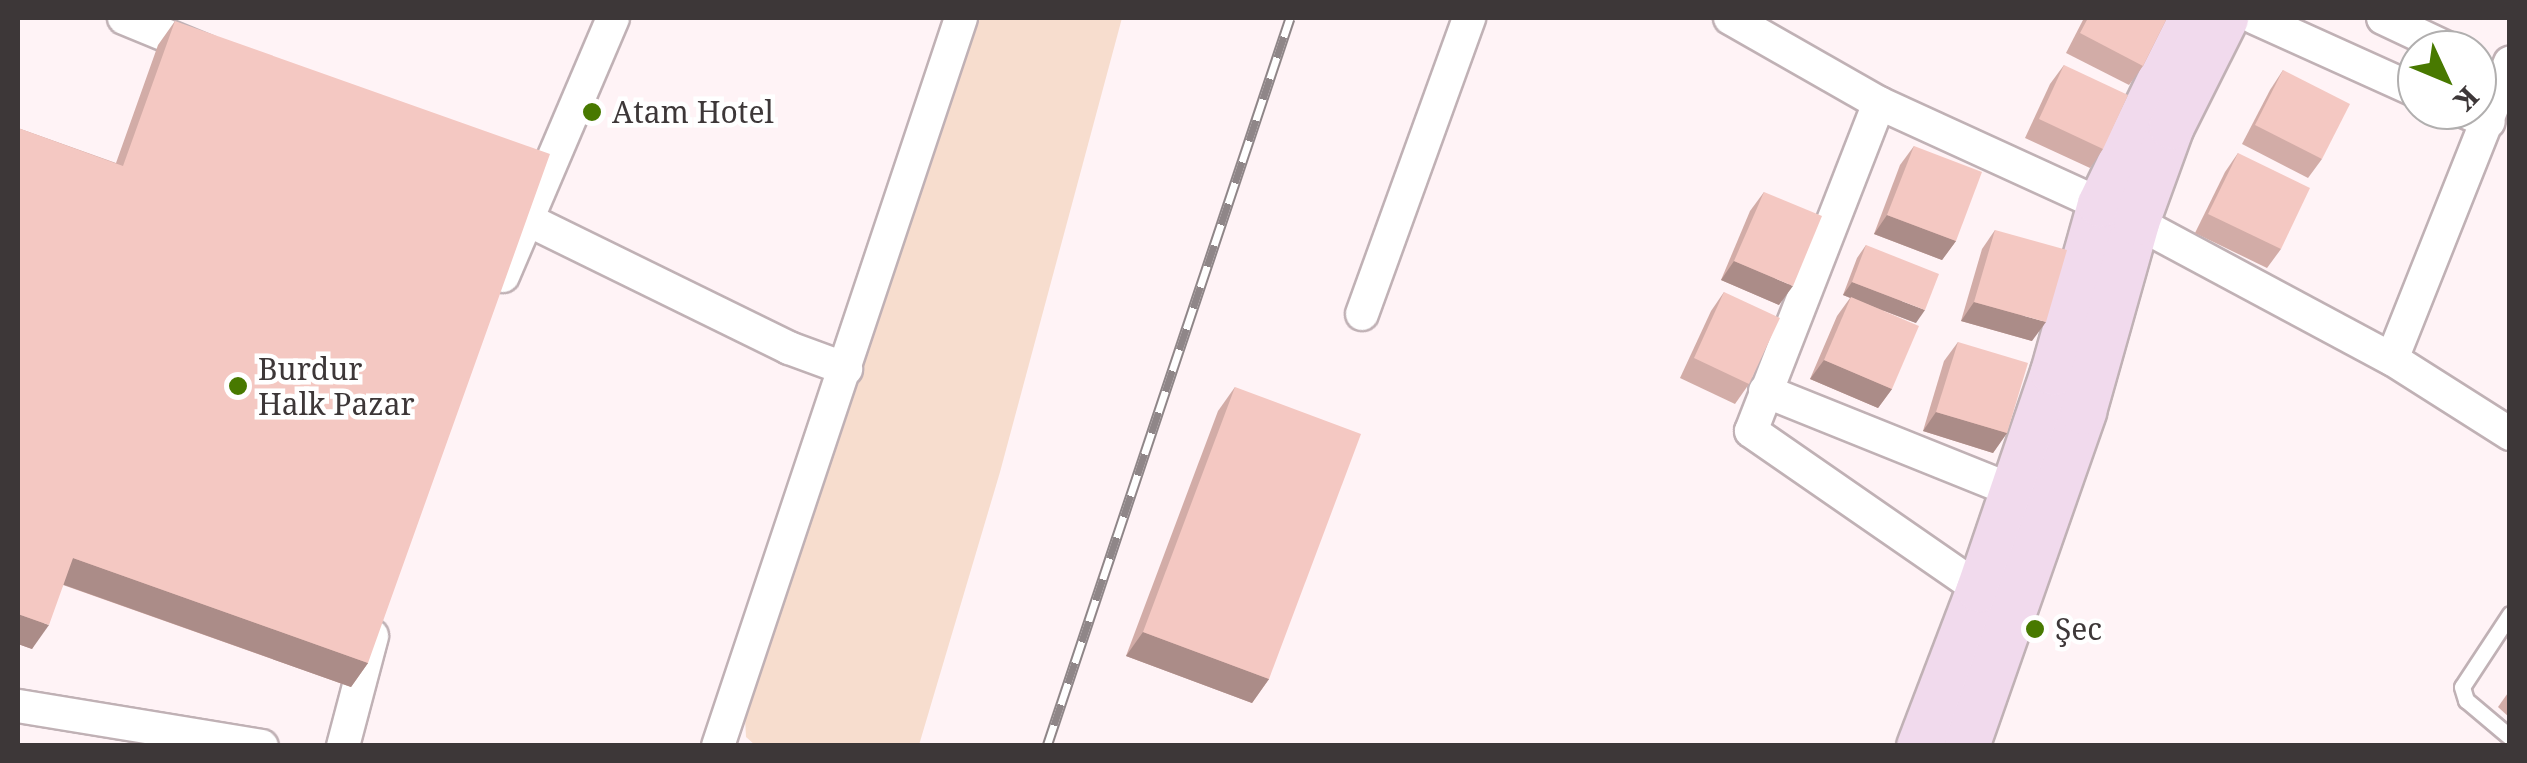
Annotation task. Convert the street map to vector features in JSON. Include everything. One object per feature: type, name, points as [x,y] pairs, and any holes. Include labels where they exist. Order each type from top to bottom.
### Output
[{"type":"main road","points":[[1918,746],[1979,589],[2053,372],[2118,213],[2189,18]]},
{"type":"main road","points":[[1966,746],[2083,411],[2118,213],[2171,126],[2224,18]]},
{"type":"street","points":[[124,18],[236,64]]},
{"type":"street","points":[[492,302],[613,18]]},
{"type":"street","points":[[718,746],[961,18]]},
{"type":"street","points":[[1362,314],[1470,18]]},
{"type":"street","points":[[1730,18],[1878,102],[2118,213],[2392,359],[2510,434]]},
{"type":"street","points":[[2256,18],[2397,82]]},
{"type":"street","points":[[2382,18],[2408,30]]},
{"type":"street","points":[[1878,102],[1751,431],[1979,589]]},
{"type":"street","points":[[2392,359],[2478,130]]},
{"type":"street","points":[[510,166],[546,180]]},
{"type":"street","points":[[528,220],[789,348],[846,369]]},
{"type":"street","points":[[1764,391],[2011,490]]},
{"type":"street","points":[[343,746],[359,671],[386,597]]},
{"type":"street","points":[[18,706],[262,746]]},
{"type":"lane","points":[[2510,614],[2462,687],[2466,700],[2510,737]]},
{"type":"shaded area","points":[[967,18],[1122,18],[1000,472],[919,745],[755,745],[746,737],[743,679]]},
{"type":"building","points":[[2088,18],[2167,18],[2143,66],[2080,33]]},
{"type":"building","name":"Burdur Halk Pazar","points":[[175,21],[550,154],[368,663],[73,558],[49,625],[18,614],[18,128],[123,166]]},
{"type":"building","points":[[2064,65],[2128,95],[2103,149],[2039,119]]},
{"type":"building","points":[[2283,70],[2350,104],[2322,159],[2255,125]]},
{"type":"building","points":[[1914,146],[1982,172],[1956,241],[1887,215]]},
{"type":"building","points":[[2238,153],[2310,188],[2281,249],[2208,214]]},
{"type":"building","points":[[1764,192],[1822,216],[1793,286],[1734,261]]},
{"type":"building","points":[[1995,230],[2067,250],[2046,322],[1974,302]]},
{"type":"building","points":[[1866,245],[1939,274],[1925,310],[1852,282]]},
{"type":"building","points":[[1724,292],[1780,318],[1749,384],[1694,358]]},
{"type":"building","points":[[1851,297],[1919,326],[1892,389],[1824,360]]},
{"type":"building","points":[[1958,342],[2028,363],[2007,433],[1936,412]]},
{"type":"building","points":[[1235,387],[1361,434],[1269,679],[1143,632]]},
{"type":"railway","points":[[1047,746],[1290,18]]},
{"type":"place","name":"Atam Hotel","points":[[592,112]]},
{"type":"place","name":"Burdur Halk Pazar","points":[[238,386]]},
{"type":"place","name":"Şec","points":[[2035,629]]}]
